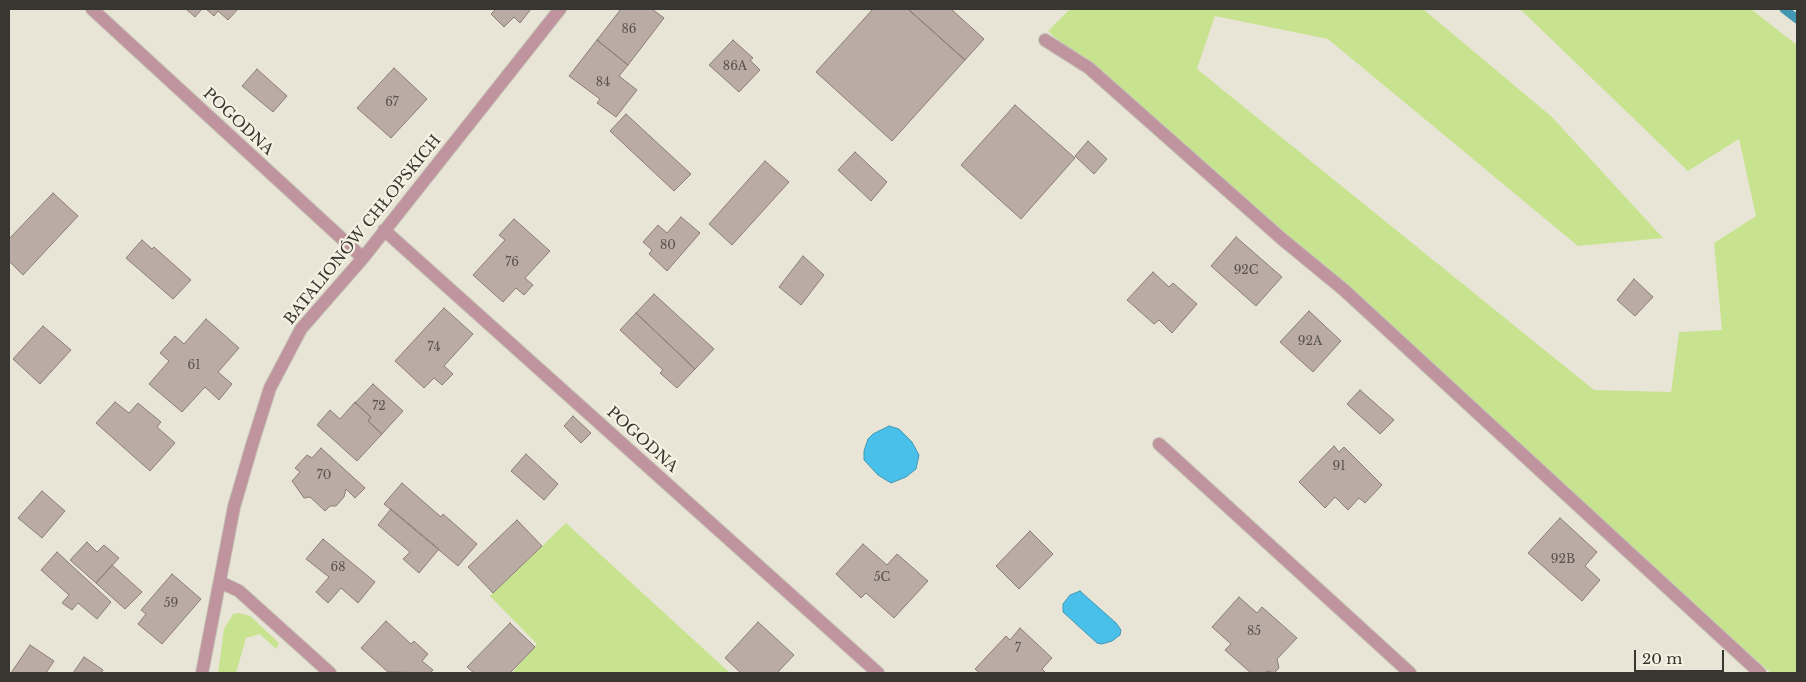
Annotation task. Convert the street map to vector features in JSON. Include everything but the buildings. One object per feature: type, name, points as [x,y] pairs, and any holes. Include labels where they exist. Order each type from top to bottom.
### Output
[{"type":"street","name":"POGODNA","points":[[92,9],[363,258]]},
{"type":"street","name":"BATALIONÓW CHŁOPSKICH","points":[[202,673],[234,507],[270,388],[301,329],[363,258],[560,9]]},
{"type":"street","points":[[1045,40],[1089,68],[1282,239],[1344,290],[1760,673]]},
{"type":"street","name":"POGODNA","points":[[384,230],[878,673]]},
{"type":"street","points":[[1159,444],[1410,673]]},
{"type":"street","points":[[220,582],[239,591],[330,673]]},
{"type":"green space","points":[[1070,9],[1423,9],[1552,117],[1663,238],[1578,246],[1328,39],[1215,16],[1197,69],[1594,390],[1671,392],[1679,332],[1722,330],[1714,243],[1756,216],[1739,139],[1688,171],[1520,9],[1751,9],[1797,45],[1797,673],[1771,673],[1048,31]]},
{"type":"green space","points":[[566,523],[730,673],[512,673],[537,644],[490,596]]},
{"type":"green space","points":[[239,613],[250,616],[279,643],[276,649],[260,634],[246,638],[236,673],[218,673],[224,629],[233,614]]},
{"type":"water","points":[[889,426],[899,429],[912,442],[919,455],[916,469],[906,477],[891,483],[878,475],[864,460],[864,451],[868,439],[873,434]]},
{"type":"water","points":[[1080,591],[1116,623],[1121,630],[1120,635],[1112,641],[1102,644],[1097,643],[1063,612],[1063,604],[1070,595]]},
{"type":"waterway","points":[[1784,9],[1797,19]]}]
